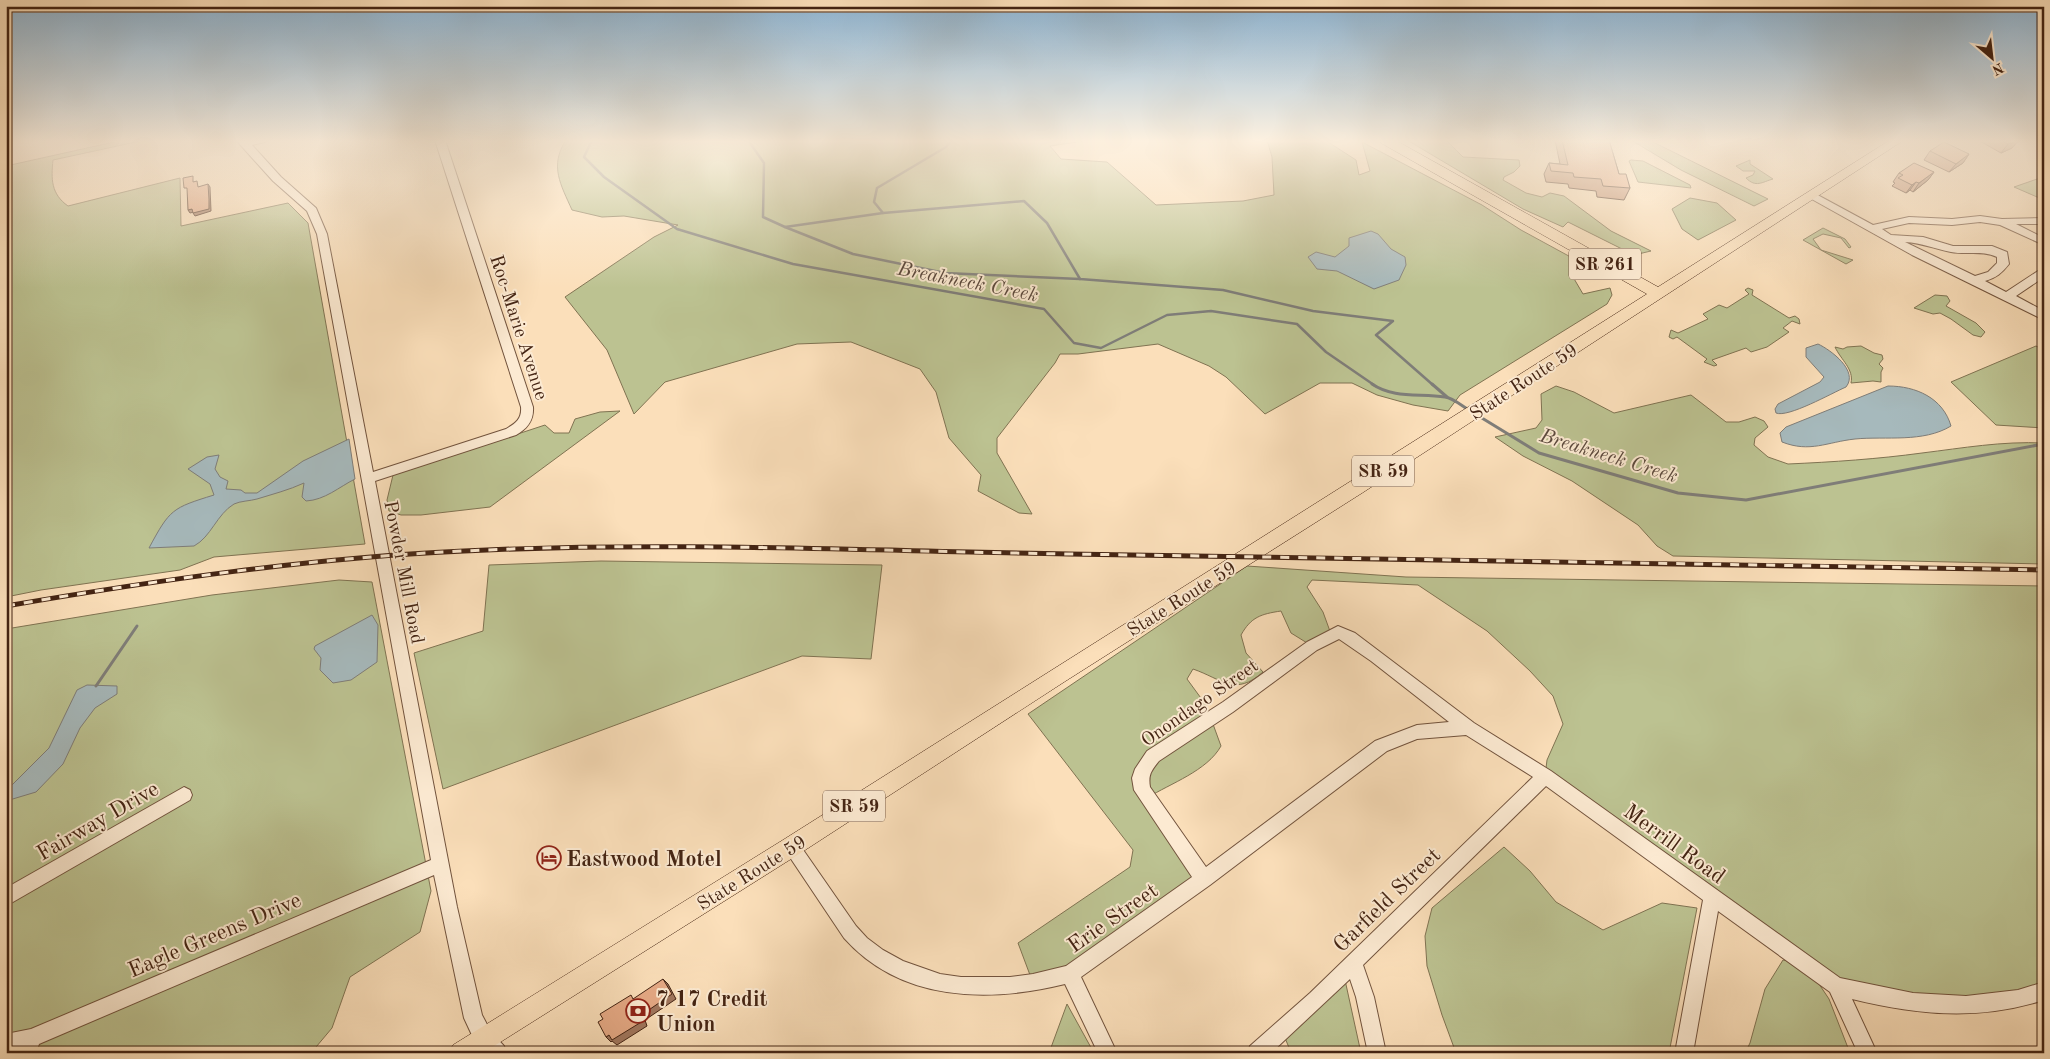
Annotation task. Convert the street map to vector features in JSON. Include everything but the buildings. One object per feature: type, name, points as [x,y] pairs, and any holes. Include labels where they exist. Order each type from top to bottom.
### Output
[{"type":"main road","name":"SR 261","points":[[1473,189],[1658,294]]},
{"type":"main road","name":"State Route 59","points":[[462,1053],[490,1046],[791,846],[1436,437],[1821,189]]},
{"type":"street","name":"Powder Mill Road","points":[[289,189],[312,210],[317,220],[329,269],[440,864],[472,1018],[490,1046]]},
{"type":"street","name":"Roc-Marie Avenue","points":[[367,479],[511,432],[523,425],[528,414],[456,189]]},
{"type":"street","points":[[1812,195],[1916,253],[2044,316]]},
{"type":"street","points":[[1873,228],[1909,220],[1952,222],[1980,219],[2002,222],[2044,221]]},
{"type":"street","points":[[2002,222],[2044,242]]},
{"type":"street","points":[[1889,237],[1923,240],[1952,249],[1992,250],[2003,255],[2003,264],[1992,275],[1974,280]]},
{"type":"street","points":[[2007,297],[2044,271]]},
{"type":"street","name":"Merrill Road","points":[[1312,646],[1338,632],[1350,637],[1468,728],[1545,776],[1836,986],[1874,996],[1931,1005],[1997,1003],[2044,991]]},
{"type":"street","name":"Onondago Street","points":[[1204,879],[1142,790],[1140,778],[1143,768],[1153,756],[1228,707],[1312,646]]},
{"type":"street","name":"Erie Street","points":[[791,846],[850,932],[861,944],[898,968],[937,982],[961,986],[1010,986],[1033,983],[1070,974],[1204,879],[1381,746],[1417,732],[1468,728]]},
{"type":"street","name":"Garfield Street","points":[[1256,1053],[1316,999],[1545,776]]},
{"type":"street","name":"Fairway Drive","points":[[6,898],[184,795]]},
{"type":"street","name":"Eagle Greens Drive","points":[[6,1044],[29,1046],[440,864]]},
{"type":"street","points":[[1684,1053],[1712,898]]},
{"type":"street","points":[[1353,961],[1366,997],[1377,1053]]},
{"type":"street","points":[[1070,974],[1108,1053]]},
{"type":"street","points":[[1836,986],[1868,1053]]},
{"type":"green space","points":[[6,189],[54,189],[68,206],[134,189],[180,189],[181,226],[288,203],[308,223],[365,544],[214,557],[180,570],[41,590],[6,597]]},
{"type":"green space","points":[[563,189],[1138,189],[1156,205],[1243,201],[1274,195],[1274,189],[1452,189],[1589,267],[1573,277],[1583,294],[1610,288],[1612,295],[1607,304],[1460,395],[1448,411],[1413,405],[1377,395],[1352,383],[1320,383],[1265,414],[1226,377],[1209,366],[1158,344],[1078,354],[1060,354],[997,438],[997,453],[1032,514],[1019,513],[978,491],[981,475],[949,438],[936,392],[920,369],[851,342],[797,344],[665,382],[634,414],[607,350],[565,297],[654,237],[678,225],[624,216],[602,217],[572,210]]},
{"type":"green space","points":[[1490,189],[1520,189],[1542,197],[1550,193],[1564,196],[1611,231],[1651,251],[1634,255],[1568,222],[1563,227],[1523,209]]},
{"type":"green space","points":[[1720,189],[1749,189],[1768,199],[1754,206]]},
{"type":"green space","points":[[2020,189],[2044,189],[2044,200]]},
{"type":"green space","points":[[1690,198],[1717,203],[1736,220],[1698,240],[1682,229],[1672,209]]},
{"type":"green space","points":[[1823,228],[1845,239],[1851,247],[1849,248],[1841,238],[1823,234],[1813,239],[1821,250],[1853,260],[1846,264],[1803,240]]},
{"type":"green space","points":[[1748,288],[1753,290],[1752,295],[1789,318],[1795,316],[1799,319],[1800,324],[1792,321],[1783,328],[1789,332],[1767,347],[1751,352],[1746,348],[1712,360],[1717,365],[1714,366],[1704,362],[1707,359],[1677,337],[1673,339],[1669,337],[1671,330],[1678,333],[1708,319],[1703,314],[1719,305],[1727,308],[1749,294],[1745,290]]},
{"type":"green space","points":[[1935,295],[1947,296],[1950,301],[1946,306],[1976,323],[1985,332],[1981,337],[1973,335],[1940,313],[1933,314],[1914,308]]},
{"type":"green space","points":[[1861,346],[1882,355],[1883,359],[1879,364],[1883,368],[1881,382],[1851,383],[1851,373],[1835,347],[1843,349]]},
{"type":"green space","points":[[2036,346],[2044,350],[2044,428],[1996,425],[1951,382]]},
{"type":"green space","points":[[1556,386],[1574,392],[1614,413],[1691,395],[1726,422],[1739,422],[1755,417],[1764,421],[1768,427],[1755,438],[1754,445],[1768,457],[1788,464],[1872,459],[1998,444],[2044,443],[2044,564],[1673,556],[1657,546],[1638,525],[1572,481],[1523,456],[1495,437],[1536,428],[1542,420],[1541,394]]},
{"type":"green space","points":[[620,411],[490,507],[421,515],[401,515],[389,511],[387,500],[393,475],[545,425],[554,433],[569,433],[575,419],[600,412]]},
{"type":"green space","points":[[601,561],[882,565],[871,659],[802,656],[443,789],[414,653],[483,631],[489,565]]},
{"type":"green space","points":[[1247,566],[1406,577],[2044,586],[2044,991],[1997,1003],[1874,996],[1807,966],[1829,999],[1850,1053],[1745,1053],[1750,1043],[1765,989],[1783,960],[1804,964],[1545,776],[1547,760],[1563,724],[1553,696],[1530,671],[1487,631],[1418,585],[1312,580],[1307,587],[1323,612],[1331,634],[1312,646],[1291,633],[1281,611],[1268,613],[1253,620],[1241,635],[1246,653],[1263,672],[1253,679],[1236,685],[1228,684],[1193,669],[1187,679],[1206,705],[1221,746],[1207,763],[1188,776],[1147,798],[1204,879],[1070,974],[1033,983],[1018,943],[1130,867],[1133,850],[1028,714]]},
{"type":"green space","points":[[339,580],[372,582],[431,891],[420,932],[350,977],[332,1028],[311,1053],[6,1053],[6,629],[212,595]]},
{"type":"green space","points":[[1504,847],[1530,871],[1556,902],[1603,930],[1662,903],[1697,908],[1669,1053],[1456,1053],[1427,966],[1425,936],[1432,908]]},
{"type":"green space","points":[[1345,980],[1361,1053],[1296,1053],[1290,1050],[1285,1038]]},
{"type":"green space","points":[[1067,1004],[1094,1053],[1049,1053]]},
{"type":"shaded area","points":[[1371,231],[1378,234],[1391,249],[1405,257],[1406,265],[1399,280],[1374,289],[1337,271],[1317,269],[1308,257],[1316,252],[1335,257],[1349,246],[1349,238]]},
{"type":"shaded area","points":[[1818,344],[1836,356],[1846,368],[1849,374],[1849,381],[1846,387],[1800,409],[1782,414],[1776,413],[1775,409],[1778,404],[1820,382],[1824,377],[1806,357],[1806,348]]},
{"type":"shaded area","points":[[1888,386],[1909,388],[1935,401],[1942,408],[1951,426],[1929,435],[1916,437],[1855,439],[1810,447],[1801,447],[1782,442],[1780,433],[1786,427]]},
{"type":"shaded area","points":[[349,439],[355,479],[332,493],[306,501],[302,497],[304,483],[257,499],[236,503],[228,508],[205,537],[194,546],[149,548],[162,525],[174,512],[189,503],[214,495],[210,484],[188,469],[207,457],[219,455],[215,469],[220,477],[228,481],[226,489],[241,490],[245,493],[257,493],[303,461]]},
{"type":"shaded area","points":[[372,615],[378,625],[377,662],[351,680],[333,683],[320,670],[321,658],[314,649],[315,646]]},
{"type":"shaded area","points":[[87,685],[117,686],[117,694],[95,708],[80,728],[63,764],[36,792],[6,801],[6,791],[49,748],[77,690]]},
{"type":"waterway","name":"Breakneck Creek","points":[[621,189],[677,229],[793,264],[1044,309],[1074,343],[1101,348],[1167,315],[1211,311],[1297,324],[1326,352],[1374,385]]},
{"type":"waterway","points":[[764,189],[763,217],[785,227]]},
{"type":"waterway","points":[[877,189],[874,202],[883,213]]},
{"type":"waterway","points":[[883,213],[1024,201],[1047,223],[1080,279]]},
{"type":"waterway","points":[[785,227],[883,213]]},
{"type":"waterway","points":[[785,227],[853,254],[945,273],[1080,279]]},
{"type":"waterway","points":[[1080,279],[1223,290],[1313,311],[1393,321],[1376,335],[1433,385]]},
{"type":"waterway","name":"Breakneck Creek","points":[[1372,384],[1380,389],[1398,394],[1448,398],[1469,410]]},
{"type":"waterway","points":[[1432,384],[1447,397]]},
{"type":"waterway","name":"Breakneck Creek","points":[[1477,415],[1539,453],[1678,493],[1746,500],[2038,445],[2044,446]]},
{"type":"waterway","points":[[96,686],[137,626]]},
{"type":"railway","points":[[6,606],[234,571],[406,554],[540,548],[767,548],[2044,570]]},
{"type":"place","name":"Eastwood Motel","points":[[549,858]]},
{"type":"place","name":"7 17 Credit Union","points":[[638,1011]]}]
